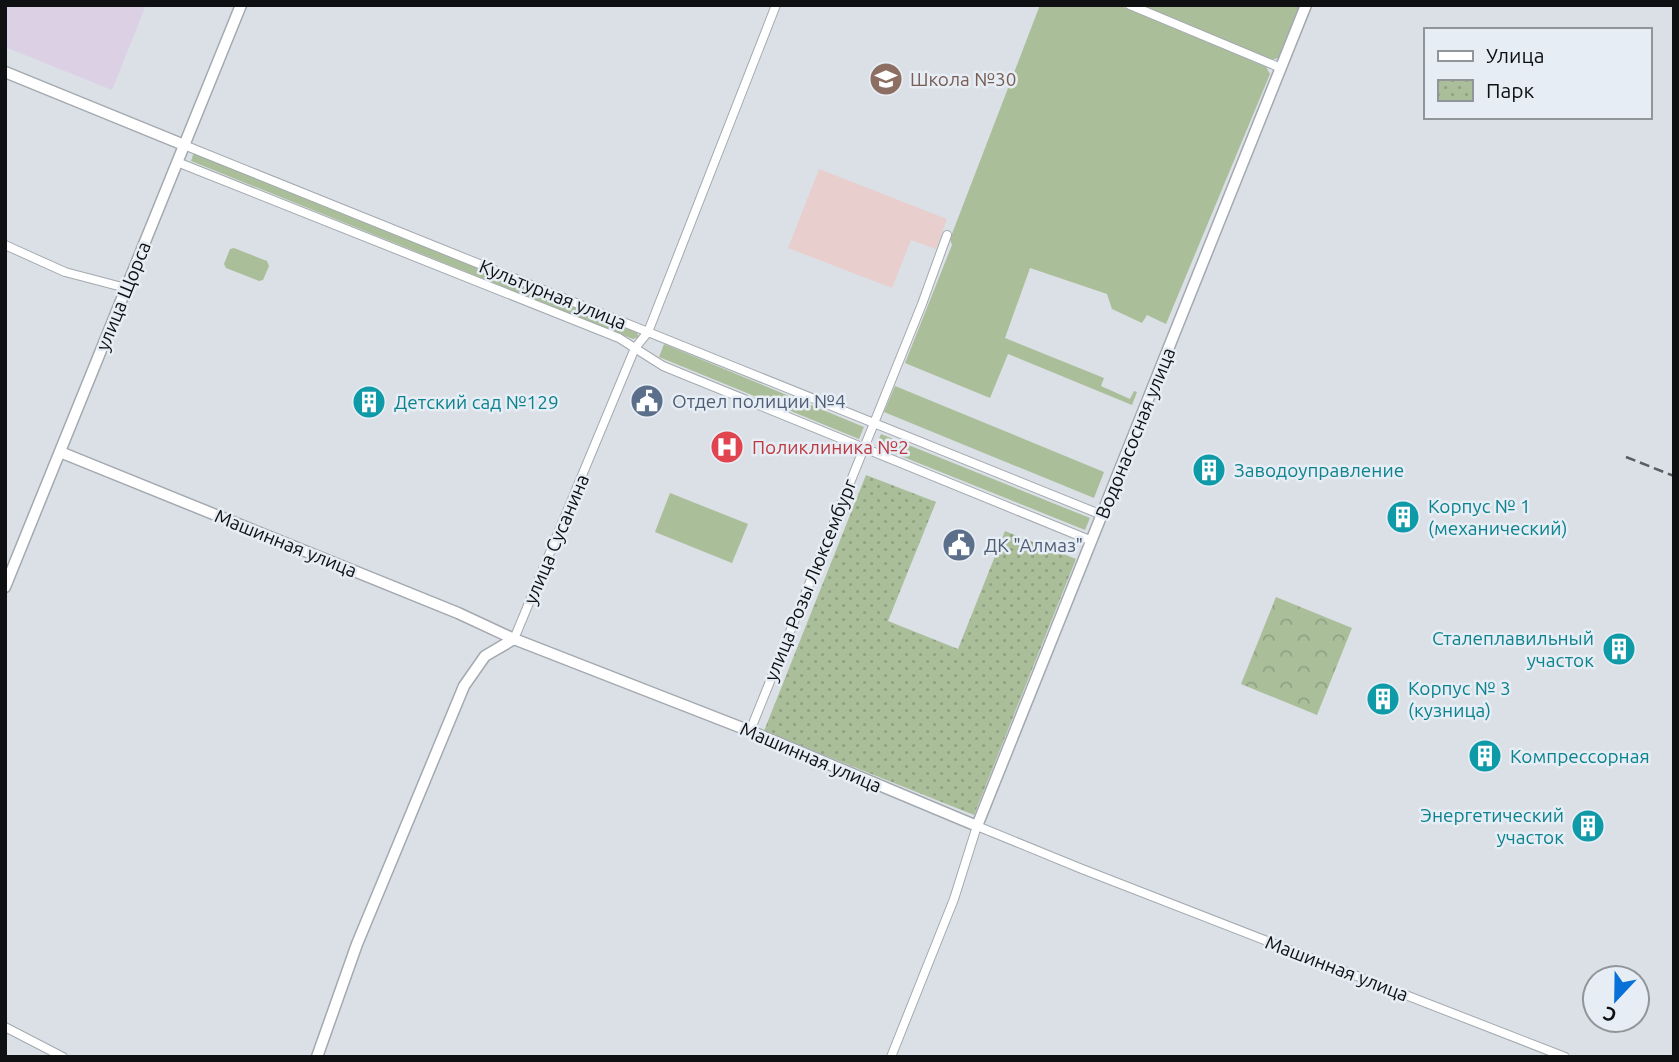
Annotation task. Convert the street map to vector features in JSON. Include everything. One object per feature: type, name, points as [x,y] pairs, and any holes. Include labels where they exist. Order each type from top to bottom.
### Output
[{"type":"street","name":"улица Щорса","points":[[5,587],[241,5]]},
{"type":"street","name":"улица Сусанина","points":[[514,639],[635,348],[648,332],[776,5]]},
{"type":"street","points":[[1130,5],[1281,68]]},
{"type":"street","name":"Водонасосная улица","points":[[891,1057],[954,899],[977,827],[1306,5]]},
{"type":"street","name":"Культурная улица","points":[[5,72],[1102,515]]},
{"type":"street","name":"Культурная улица","points":[[177,162],[619,338],[663,366],[1092,541]]},
{"type":"street","name":"улица Розы Люксембург","points":[[750,731],[947,234]]},
{"type":"street","points":[[5,245],[65,272],[126,288]]},
{"type":"street","name":"Машинная улица","points":[[60,452],[445,608],[514,639],[750,731],[977,827],[1565,1057]]},
{"type":"street","points":[[317,1057],[357,944],[464,686],[485,656],[514,639]]},
{"type":"street","points":[[5,1027],[63,1057]]},
{"type":"shaded area","points":[[5,5],[146,5],[112,90],[5,47]]},
{"type":"shaded area","points":[[819,169],[947,219],[936,249],[911,240],[892,288],[788,248]]},
{"type":"green space","points":[[1040,5],[1119,5],[1266,67],[1270,74],[1166,324],[1147,315],[1142,323],[1112,309],[1107,294],[1030,268],[1005,338],[1104,378],[1101,386],[1130,399],[1134,391],[1137,392],[1132,405],[1008,354],[990,398],[905,363],[952,245],[950,239]]},
{"type":"green space","points":[[1141,5],[1301,5],[1279,58],[1270,60]]},
{"type":"green space","points":[[194,152],[636,331],[639,337],[633,339],[191,161]]},
{"type":"green space","points":[[234,248],[267,261],[269,266],[263,280],[259,281],[226,268],[224,264],[230,249]]},
{"type":"green space","points":[[664,344],[864,427],[859,439],[659,357]]},
{"type":"green space","points":[[895,386],[1104,472],[1094,498],[884,412]]},
{"type":"green space","points":[[881,434],[1090,518],[1085,530],[876,446]]},
{"type":"green space","points":[[866,475],[936,502],[888,621],[958,649],[1005,531],[1076,559],[974,815],[764,731]]},
{"type":"green space","points":[[670,493],[748,524],[732,563],[655,532]]},
{"type":"green space","points":[[1276,597],[1352,628],[1317,715],[1241,684]]},
{"type":"railway","points":[[1626,457],[1674,476]]},
{"type":"place","name":"Школа №30","points":[[886,79]]},
{"type":"place","name":"Отдел полиции №4","points":[[647,401]]},
{"type":"place","name":"Детский сад №129","points":[[369,402]]},
{"type":"place","name":"Поликлиника №2","points":[[727,447]]},
{"type":"place","name":"Заводоуправление","points":[[1209,470]]},
{"type":"place","name":"Корпус № 1 (механический)","points":[[1403,517]]},
{"type":"place","name":"ДК \"Алмаз\"","points":[[959,545]]},
{"type":"place","name":"Сталеплавильный участок","points":[[1619,649]]},
{"type":"place","name":"Корпус № 3 (кузница)","points":[[1383,699]]},
{"type":"place","name":"Компрессорная","points":[[1485,756]]},
{"type":"place","name":"Энергетический участок","points":[[1588,826]]}]
